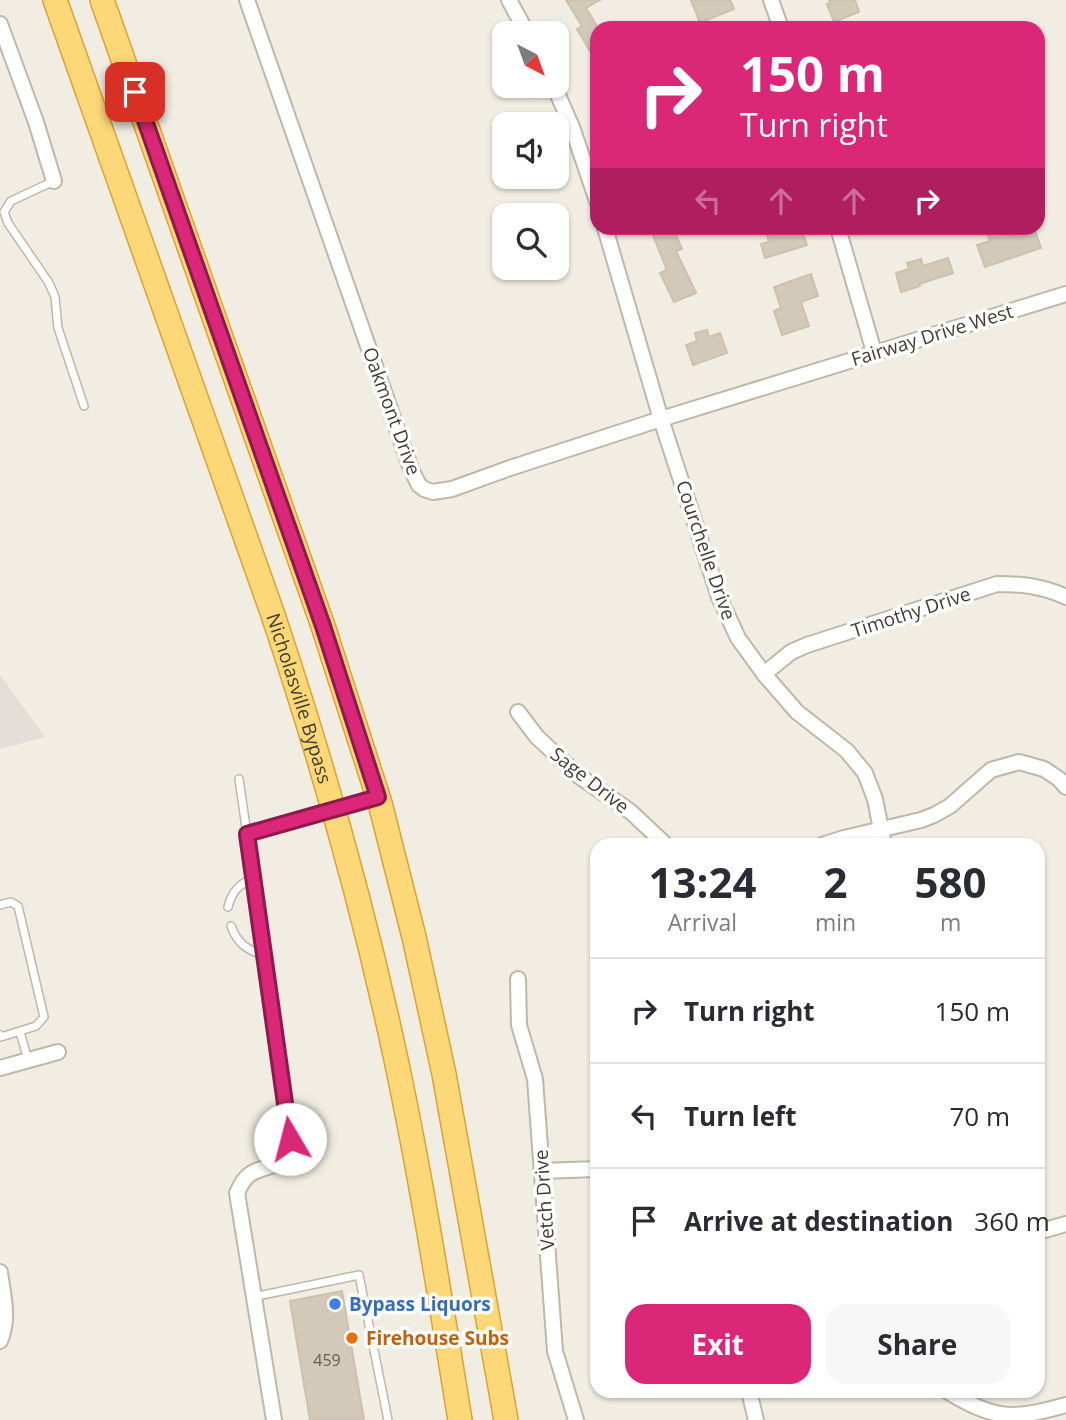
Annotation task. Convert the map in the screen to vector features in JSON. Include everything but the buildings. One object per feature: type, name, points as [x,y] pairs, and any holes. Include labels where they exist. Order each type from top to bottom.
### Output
[{"type":"highway","name":"Nicholasville Bypass","points":[[55,0],[272,612],[334,810],[375,966],[399,1075],[460,1420]]},
{"type":"highway","points":[[102,0],[323,626],[378,797],[440,1051],[506,1420]]},
{"type":"street","name":"Oakmont Drive","points":[[247,0],[411,469],[424,489],[433,492],[452,489],[798,376]]},
{"type":"street","points":[[509,0],[520,21]]},
{"type":"street","points":[[771,0],[778,21]]},
{"type":"street","points":[[0,24],[36,122],[54,181]]},
{"type":"street","points":[[559,98],[590,180]]},
{"type":"street","name":"Courchelle Drive","points":[[607,235],[661,419],[719,597],[738,638],[764,674],[797,712],[846,751],[865,773],[875,799],[883,838]]},
{"type":"street","points":[[840,235],[874,352]]},
{"type":"street","name":"Fairway Drive West","points":[[798,376],[1066,294]]},
{"type":"street","name":"Timothy Drive","points":[[764,674],[791,652],[807,645],[997,584],[1025,584],[1066,597]]},
{"type":"street","name":"Sage Drive","points":[[518,712],[537,737],[579,776],[631,812],[659,838]]},
{"type":"street","points":[[844,838],[934,815],[950,806],[991,770],[1019,762],[1044,769],[1066,787]]},
{"type":"street","points":[[274,1420],[236,1193],[249,1173],[282,1162],[290,1139],[247,834],[378,797]]},
{"type":"street","name":"Vetch Drive","points":[[518,979],[519,1025],[535,1079],[555,1351],[576,1420]]},
{"type":"street","points":[[0,1068],[58,1052]]},
{"type":"street","points":[[541,1171],[590,1169]]},
{"type":"street","points":[[1045,1230],[1066,1224]]},
{"type":"street","points":[[0,1272],[6,1317],[0,1341]]},
{"type":"street","points":[[751,1398],[756,1420]]},
{"type":"street","points":[[957,1398],[971,1408],[998,1416],[1026,1416],[1066,1405]]},
{"type":"lane","points":[[54,181],[11,201],[4,212],[8,223],[44,275],[55,298],[58,328],[84,406]]},
{"type":"lane","points":[[239,779],[247,834]]},
{"type":"lane","points":[[228,907],[232,893],[253,878]]},
{"type":"lane","points":[[0,905],[11,902],[18,906],[44,1017],[36,1026],[1,1037],[0,1035]]},
{"type":"lane","points":[[231,926],[235,938],[248,949],[264,956]]},
{"type":"lane","points":[[20,1032],[28,1061]]},
{"type":"lane","points":[[253,1297],[359,1275],[388,1420]]},
{"type":"shaded area","points":[[0,675],[45,737],[0,749]]},
{"type":"place","name":"Bypass Liquors","points":[[335,1304]]},
{"type":"place","name":"Firehouse Subs","points":[[352,1338]]},
{"type":"route","points":[[135,92],[323,626],[378,797],[247,834],[290,1139]]}]
